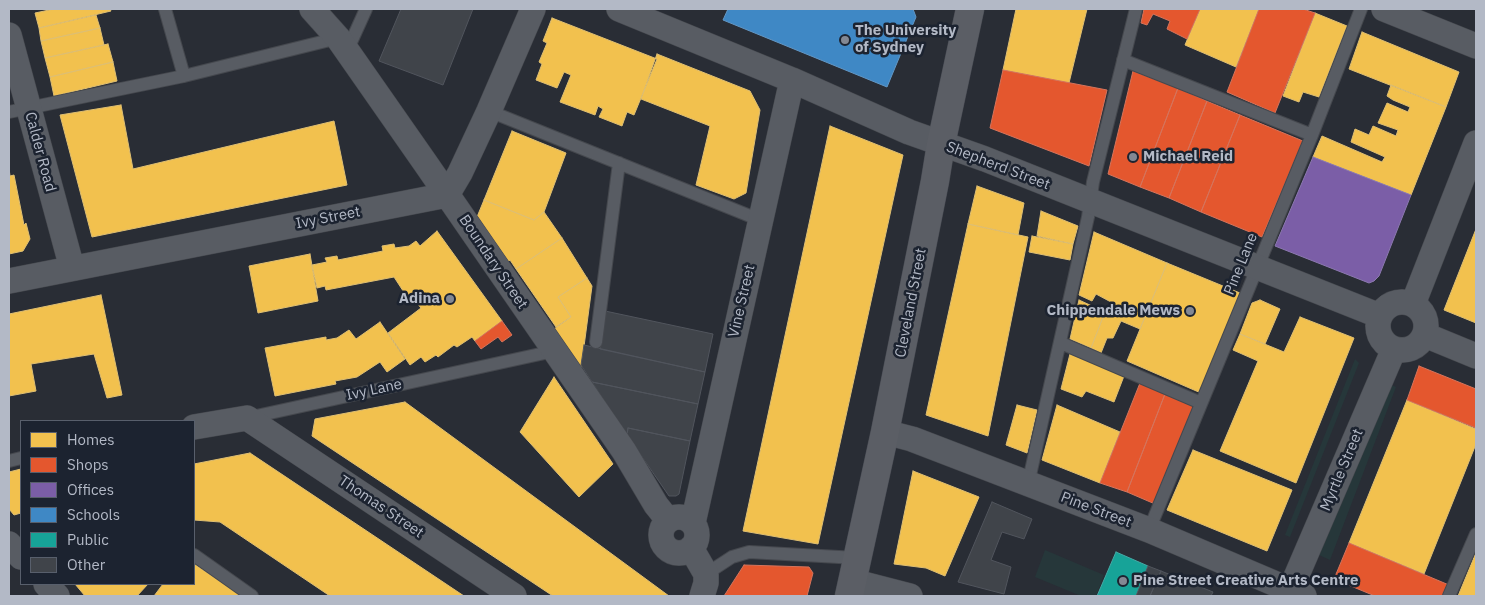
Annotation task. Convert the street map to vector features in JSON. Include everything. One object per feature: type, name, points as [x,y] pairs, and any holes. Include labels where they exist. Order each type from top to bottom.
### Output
[{"type":"main road","name":"Cleveland Street","points":[[853,578],[935,181],[940,144],[970,9]]},
{"type":"street","name":"Boundary Street","points":[[312,9],[342,45],[447,195],[624,451],[656,505],[668,520]]},
{"type":"street","points":[[447,195],[460,173],[489,111],[532,9]]},
{"type":"street","name":"Shepherd Street","points":[[619,9],[792,80],[940,144],[984,159],[1380,316]]},
{"type":"street","points":[[1384,9],[1476,46]]},
{"type":"street","name":"Calder Road","points":[[9,35],[18,110],[72,268]]},
{"type":"street","name":"Vine Street","points":[[693,523],[792,80]]},
{"type":"street","points":[[1413,304],[1476,143]]},
{"type":"street","name":"Ivy Street","points":[[9,281],[447,195]]},
{"type":"street","points":[[1401,301],[1413,304],[1419,308],[1424,316],[1425,335],[1419,343],[1411,348],[1403,350],[1394,349],[1386,344],[1380,335],[1378,326],[1380,316],[1385,308],[1392,303],[1401,301]]},
{"type":"street","points":[[1425,335],[1476,356]]},
{"type":"street","name":"Myrtle Street","points":[[1297,593],[1394,349]]},
{"type":"street","name":"Ivy Lane","points":[[195,427],[247,418]]},
{"type":"street","name":"Thomas Street","points":[[247,418],[514,596]]},
{"type":"street","name":"Pine Street","points":[[884,432],[912,439],[1149,530],[1297,593]]},
{"type":"street","points":[[680,516],[693,523],[697,530],[697,535],[691,548],[683,552],[674,552],[664,544],[661,531],[668,520],[680,516]]},
{"type":"street","points":[[9,544],[20,556]]},
{"type":"street","points":[[691,548],[704,585]]},
{"type":"street","points":[[853,578],[910,596]]},
{"type":"street","points":[[47,585],[57,596]]},
{"type":"lane","points":[[165,9],[184,76]]},
{"type":"lane","points":[[18,110],[342,45],[366,9]]},
{"type":"lane","points":[[1028,484],[1061,343],[1091,201],[1093,182],[1136,9]]},
{"type":"lane","name":"Pine Lane","points":[[1149,530],[1312,135],[1361,9]]},
{"type":"lane","points":[[1123,60],[1312,135]]},
{"type":"lane","points":[[489,111],[760,220]]},
{"type":"lane","points":[[596,342],[619,164]]},
{"type":"lane","points":[[1061,343],[1202,403]]},
{"type":"lane","name":"Ivy Lane","points":[[247,418],[554,351]]},
{"type":"lane","points":[[1449,596],[1476,534]]},
{"type":"lane","points":[[704,585],[732,557],[749,552],[853,578]]},
{"type":"lane","points":[[195,556],[252,596]]},
{"type":"shaded area","points":[[1355,359],[1359,363],[1290,537],[1285,535]]},
{"type":"shaded area","points":[[1389,384],[1396,387],[1330,560],[1319,555]]},
{"type":"shaded area","points":[[1045,550],[1104,575],[1096,596],[1081,596],[1035,577]]},
{"type":"building: Homes","points":[[54,9],[110,9],[111,11],[39,28],[35,13]]},
{"type":"building: Homes","points":[[1016,9],[1087,9],[1069,83],[1003,70]]},
{"type":"building: Homes","points":[[1200,9],[1259,9],[1236,67],[1185,45]]},
{"type":"building: Homes","points":[[1315,13],[1347,26],[1319,97],[1303,92],[1299,102],[1283,96]]},
{"type":"building: Homes","points":[[96,15],[100,28],[41,41],[39,28]]},
{"type":"building: Homes","points":[[552,18],[657,59],[634,115],[627,112],[622,126],[599,117],[603,109],[598,106],[595,115],[560,102],[571,75],[564,72],[557,88],[536,80],[542,64],[539,62],[547,43],[543,41]]},
{"type":"building: Homes","points":[[100,28],[104,45],[45,58],[41,41]]},
{"type":"building: Homes","points":[[1362,32],[1459,72],[1446,107],[1349,69]]},
{"type":"building: Homes","points":[[108,44],[113,62],[50,77],[45,58]]},
{"type":"building: Homes","points":[[657,54],[750,91],[760,110],[746,193],[734,199],[696,185],[710,126],[641,99]]},
{"type":"building: Homes","points":[[113,62],[117,81],[54,96],[50,77]]},
{"type":"building: Homes","points":[[1391,85],[1446,107],[1411,195],[1313,157],[1322,136],[1382,162],[1385,157],[1351,142],[1355,129],[1369,135],[1373,126],[1396,136],[1398,130],[1378,123],[1387,103],[1408,112],[1410,107],[1387,96]]},
{"type":"building: Homes","points":[[121,105],[133,169],[334,121],[347,185],[92,237],[60,115]]},
{"type":"building: Homes","points":[[830,126],[903,155],[818,544],[743,531]]},
{"type":"building: Homes","points":[[512,131],[566,153],[544,212],[534,220],[484,200]]},
{"type":"building: Homes","points":[[9,168],[10,176],[14,175],[24,225],[26,223],[30,239],[23,251],[9,254]]},
{"type":"building: Homes","points":[[977,186],[1024,203],[1018,235],[968,224]]},
{"type":"building: Homes","points":[[484,200],[534,220],[544,212],[562,238],[516,269],[510,260],[508,262],[477,217]]},
{"type":"building: Homes","points":[[1041,211],[1078,226],[1073,244],[1037,236]]},
{"type":"building: Homes","points":[[968,224],[1028,237],[988,436],[926,415]]},
{"type":"building: Homes","points":[[1476,229],[1476,323],[1444,310]]},
{"type":"building: Homes","name":"Adina","points":[[437,231],[502,321],[475,341],[472,337],[457,347],[454,345],[438,357],[436,355],[425,362],[421,357],[410,365],[388,333],[421,308],[413,298],[409,300],[394,277],[326,290],[325,286],[317,288],[312,265],[327,262],[325,258],[337,256],[338,260],[383,251],[382,246],[394,244],[395,248],[409,246],[416,241],[420,246]]},
{"type":"building: Homes","points":[[1094,232],[1167,263],[1140,329],[1121,321],[1113,338],[1107,338],[1101,353],[1091,348],[1105,312],[1111,302],[1096,294],[1092,301],[1079,295]]},
{"type":"building: Homes","points":[[1032,236],[1073,244],[1070,260],[1029,252]]},
{"type":"building: Homes","points":[[562,238],[587,278],[558,297],[571,317],[556,327],[516,269]]},
{"type":"building: Homes","points":[[310,254],[318,301],[258,313],[249,266]]},
{"type":"building: Homes","name":"Chippendale Mews","points":[[1167,263],[1240,293],[1201,393],[1127,361]]},
{"type":"building: Homes","points":[[587,278],[592,286],[581,369],[554,329],[571,317],[558,297]]},
{"type":"building: Homes","points":[[101,295],[122,395],[107,398],[94,354],[31,364],[36,391],[9,396],[9,314]]},
{"type":"building: Homes","points":[[1079,300],[1105,312],[1091,348],[1070,339]]},
{"type":"building: Homes","points":[[1260,300],[1280,309],[1265,344],[1240,334],[1252,303]]},
{"type":"building: Homes","points":[[1300,317],[1354,338],[1296,483],[1220,451],[1258,361],[1233,350],[1240,334],[1284,352]]},
{"type":"building: Homes","points":[[380,322],[405,359],[387,372],[380,362],[357,377],[335,381],[336,384],[275,396],[265,348],[326,337],[326,340],[337,338],[349,330],[356,339]]},
{"type":"building: Homes","points":[[1070,354],[1124,376],[1114,402],[1086,391],[1082,397],[1061,389]]},
{"type":"building: Homes","points":[[554,377],[613,464],[579,497],[520,432]]},
{"type":"building: Homes","points":[[1407,400],[1476,429],[1476,444],[1424,574],[1349,543]]},
{"type":"building: Homes","points":[[405,402],[669,596],[553,596],[312,436],[315,419]]},
{"type":"building: Homes","points":[[1017,405],[1037,410],[1027,453],[1006,445]]},
{"type":"building: Homes","points":[[1057,405],[1120,432],[1100,483],[1042,460]]},
{"type":"building: Homes","points":[[1193,450],[1292,490],[1267,551],[1167,510]]},
{"type":"building: Homes","points":[[250,453],[464,596],[330,596],[220,522],[195,520],[195,464]]},
{"type":"building: Homes","points":[[20,469],[20,513],[14,515],[9,509],[9,472]]},
{"type":"building: Homes","points":[[913,471],[979,497],[945,576],[926,568],[894,564]]},
{"type":"building: Homes","points":[[1475,555],[1476,596],[1458,596]]},
{"type":"building: Homes","points":[[195,565],[243,596],[154,596],[162,585],[195,585]]},
{"type":"building: Homes","points":[[76,585],[147,585],[137,596],[85,596]]},
{"type":"building: Shops","points":[[1144,9],[1200,9],[1187,39],[1167,29],[1170,21],[1153,14],[1147,25],[1141,23]]},
{"type":"building: Shops","points":[[1259,9],[1303,9],[1315,13],[1275,113],[1227,92]]},
{"type":"building: Shops","points":[[1003,70],[1107,90],[1089,166],[990,128]]},
{"type":"building: Shops","points":[[1133,71],[1178,88],[1140,187],[1108,174]]},
{"type":"building: Shops","points":[[1178,88],[1207,101],[1169,198],[1140,187]]},
{"type":"building: Shops","points":[[1207,101],[1240,115],[1201,212],[1169,198]]},
{"type":"building: Shops","points":[[1240,115],[1303,141],[1262,237],[1201,212]]},
{"type":"building: Shops","points":[[502,321],[512,335],[502,342],[498,337],[481,349],[475,341]]},
{"type":"building: Shops","points":[[1419,366],[1476,389],[1476,428],[1407,400]]},
{"type":"building: Shops","points":[[1140,383],[1165,394],[1127,492],[1100,483]]},
{"type":"building: Shops","points":[[1165,394],[1194,406],[1155,504],[1127,492]]},
{"type":"building: Shops","points":[[1349,543],[1449,585],[1444,596],[1375,596],[1334,579]]},
{"type":"building: Shops","points":[[744,565],[809,567],[813,573],[807,596],[724,596]]},
{"type":"building: Offices","points":[[1313,157],[1411,195],[1379,276],[1374,281],[1369,283],[1275,246]]},
{"type":"building: Schools","name":"The University of Sydney","points":[[728,9],[913,9],[916,17],[887,87],[723,20]]},
{"type":"building: Public","name":"Pine Street Creative Arts Centre","points":[[1116,552],[1148,566],[1136,596],[1097,596]]},
{"type":"building: Other","points":[[401,9],[473,9],[443,85],[379,61]]},
{"type":"building: Other","points":[[605,311],[713,334],[705,372],[600,349]]},
{"type":"building: Other","points":[[584,345],[705,372],[698,404],[592,382],[581,365]]},
{"type":"building: Other","points":[[592,382],[698,404],[690,441],[628,428],[627,435]]},
{"type":"building: Other","points":[[628,428],[690,441],[679,494],[669,496],[627,435]]},
{"type":"building: Other","points":[[992,502],[1032,519],[1024,539],[1002,532],[991,560],[1011,567],[1004,594],[958,582]]},
{"type":"building: Other","points":[[1148,566],[1161,571],[1150,596],[1136,596]]},
{"type":"building: Other","points":[[1161,571],[1213,592],[1211,596],[1150,596]]},
{"type":"place","name":"The University of Sydney","points":[[845,40]]},
{"type":"place","name":"Michael Reid","points":[[1133,157]]},
{"type":"place","name":"Adina","points":[[450,299]]},
{"type":"place","name":"Chippendale Mews","points":[[1190,311]]},
{"type":"place","name":"Pine Street Creative Arts Centre","points":[[1123,581]]}]
